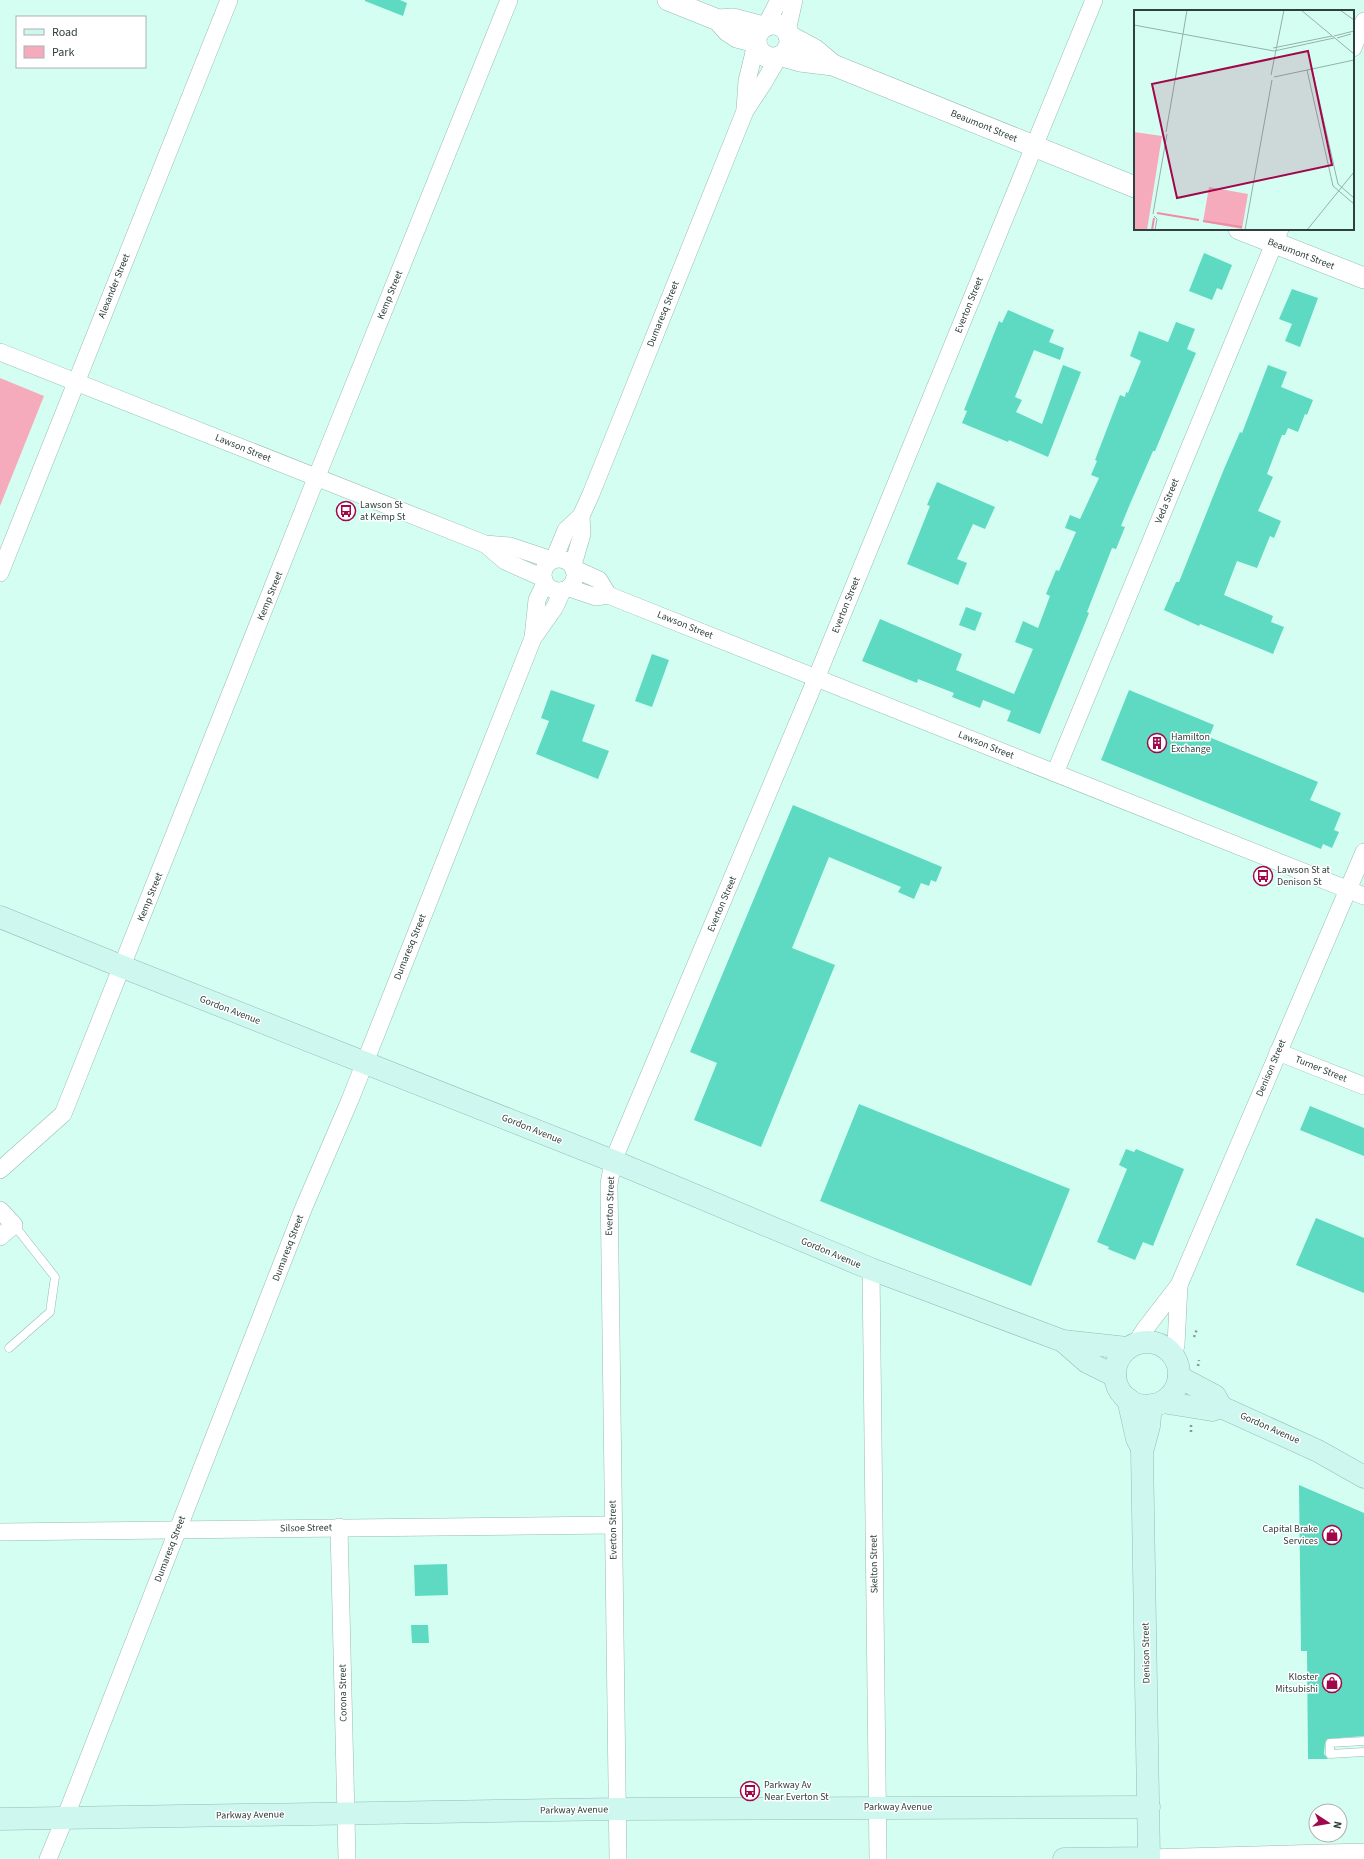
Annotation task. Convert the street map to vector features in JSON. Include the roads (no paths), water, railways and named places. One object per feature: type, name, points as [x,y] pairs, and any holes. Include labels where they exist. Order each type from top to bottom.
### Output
[{"type":"main road","name":"Gordon Avenue","points":[[0,917],[614,1161],[871,1269],[1063,1341],[1132,1346]]},
{"type":"main road","name":"Gordon Avenue","points":[[1063,1341],[1087,1362],[1115,1376]]},
{"type":"main road","points":[[1154,1342],[1165,1347],[1173,1356],[1177,1364],[1179,1377],[1173,1391],[1157,1403],[1141,1405],[1128,1399],[1119,1389],[1115,1376],[1118,1360],[1132,1346],[1154,1342]]},
{"type":"main road","name":"Gordon Avenue","points":[[1179,1377],[1215,1396],[1221,1407],[1318,1451],[1364,1477]]},
{"type":"main road","name":"Denison Street","points":[[1128,1399],[1137,1439],[1142,1448]]},
{"type":"main road","name":"Gordon Avenue","points":[[1157,1403],[1212,1410],[1221,1407]]},
{"type":"main road","name":"Denison Street","points":[[1149,1858],[1142,1448],[1157,1403]]},
{"type":"main road","name":"Gordon Avenue","points":[[1318,1451],[1364,1460]]},
{"type":"main road","name":"Parkway Avenue","points":[[0,1819],[618,1809],[1148,1807]]},
{"type":"main road","points":[[1064,1859],[1149,1858]]},
{"type":"street","name":"Alexander Street","points":[[0,573],[229,0]]},
{"type":"street","name":"Kemp Street","points":[[0,1170],[63,1114],[509,0]]},
{"type":"street","points":[[668,0],[718,20],[733,19],[761,34]]},
{"type":"street","name":"Dumaresq Street","points":[[745,111],[747,80],[761,34],[779,0]]},
{"type":"street","points":[[761,34],[762,55],[772,59],[780,57],[789,49],[788,33],[794,0]]},
{"type":"street","name":"Everton Street","points":[[618,1859],[609,1184],[614,1161],[816,677],[1094,0]]},
{"type":"street","points":[[1354,46],[1364,21]]},
{"type":"street","points":[[761,34],[779,25],[788,33]]},
{"type":"street","name":"Beaumont Street","points":[[788,33],[815,50],[833,65]]},
{"type":"street","name":"Dumaresq Street","points":[[553,560],[566,530],[581,516],[745,111],[780,57]]},
{"type":"street","name":"Beaumont Street","points":[[780,57],[800,62],[833,65],[1134,187]]},
{"type":"street","name":"Beaumont Street","points":[[1244,230],[1277,236],[1364,278]]},
{"type":"street","name":"Veda Street","points":[[1055,773],[1277,236]]},
{"type":"street","name":"Lawson Street","points":[[0,352],[485,544],[510,546],[553,560]]},
{"type":"street","name":"Dumaresq Street","points":[[574,567],[582,534],[581,516]]},
{"type":"street","name":"Lawson Street","points":[[485,544],[505,561],[544,580]]},
{"type":"street","points":[[574,567],[575,581],[565,590],[553,590],[544,580],[545,567],[553,560],[564,559],[574,567],[599,580],[608,595]]},
{"type":"street","name":"Dumaresq Street","points":[[534,638],[537,600],[544,580]]},
{"type":"street","name":"Lawson Street","points":[[565,590],[596,597],[608,595],[1356,893]]},
{"type":"street","name":"Dumaresq Street","points":[[48,1859],[304,1207],[350,1100],[534,638],[555,608],[565,590]]},
{"type":"street","name":"Denison Street","points":[[1132,1346],[1179,1285],[1278,1052],[1356,893],[1364,852]]},
{"type":"street","name":"Turner Street","points":[[1278,1052],[1364,1086]]},
{"type":"street","points":[[0,1210],[14,1225],[0,1237]]},
{"type":"street","name":"Skelton Street","points":[[871,1269],[878,1859]]},
{"type":"street","name":"Denison Street","points":[[1173,1356],[1176,1345],[1179,1285]]},
{"type":"street","name":"Silsoe Street","points":[[0,1532],[613,1525]]},
{"type":"street","name":"Corona Street","points":[[339,1527],[347,1859]]},
{"type":"street","points":[[1149,1858],[1364,1852]]},
{"type":"lane","points":[[9,1348],[50,1312],[54,1277],[14,1225]]},
{"type":"lane","points":[[1364,1741],[1330,1743],[1330,1754],[1364,1752]]},
{"type":"place","name":"Lawson St at Kemp St","points":[[346,511]]},
{"type":"place","name":"Hamilton Exchange","points":[[1157,743]]},
{"type":"place","name":"Lawson St at Denison St","points":[[1263,876]]},
{"type":"place","name":"Capital Brake Services","points":[[1332,1535]]},
{"type":"place","name":"Kloster Mitsubishi","points":[[1332,1683]]},
{"type":"place","name":"Parkway Av Near Everton St","points":[[750,1791]]}]
